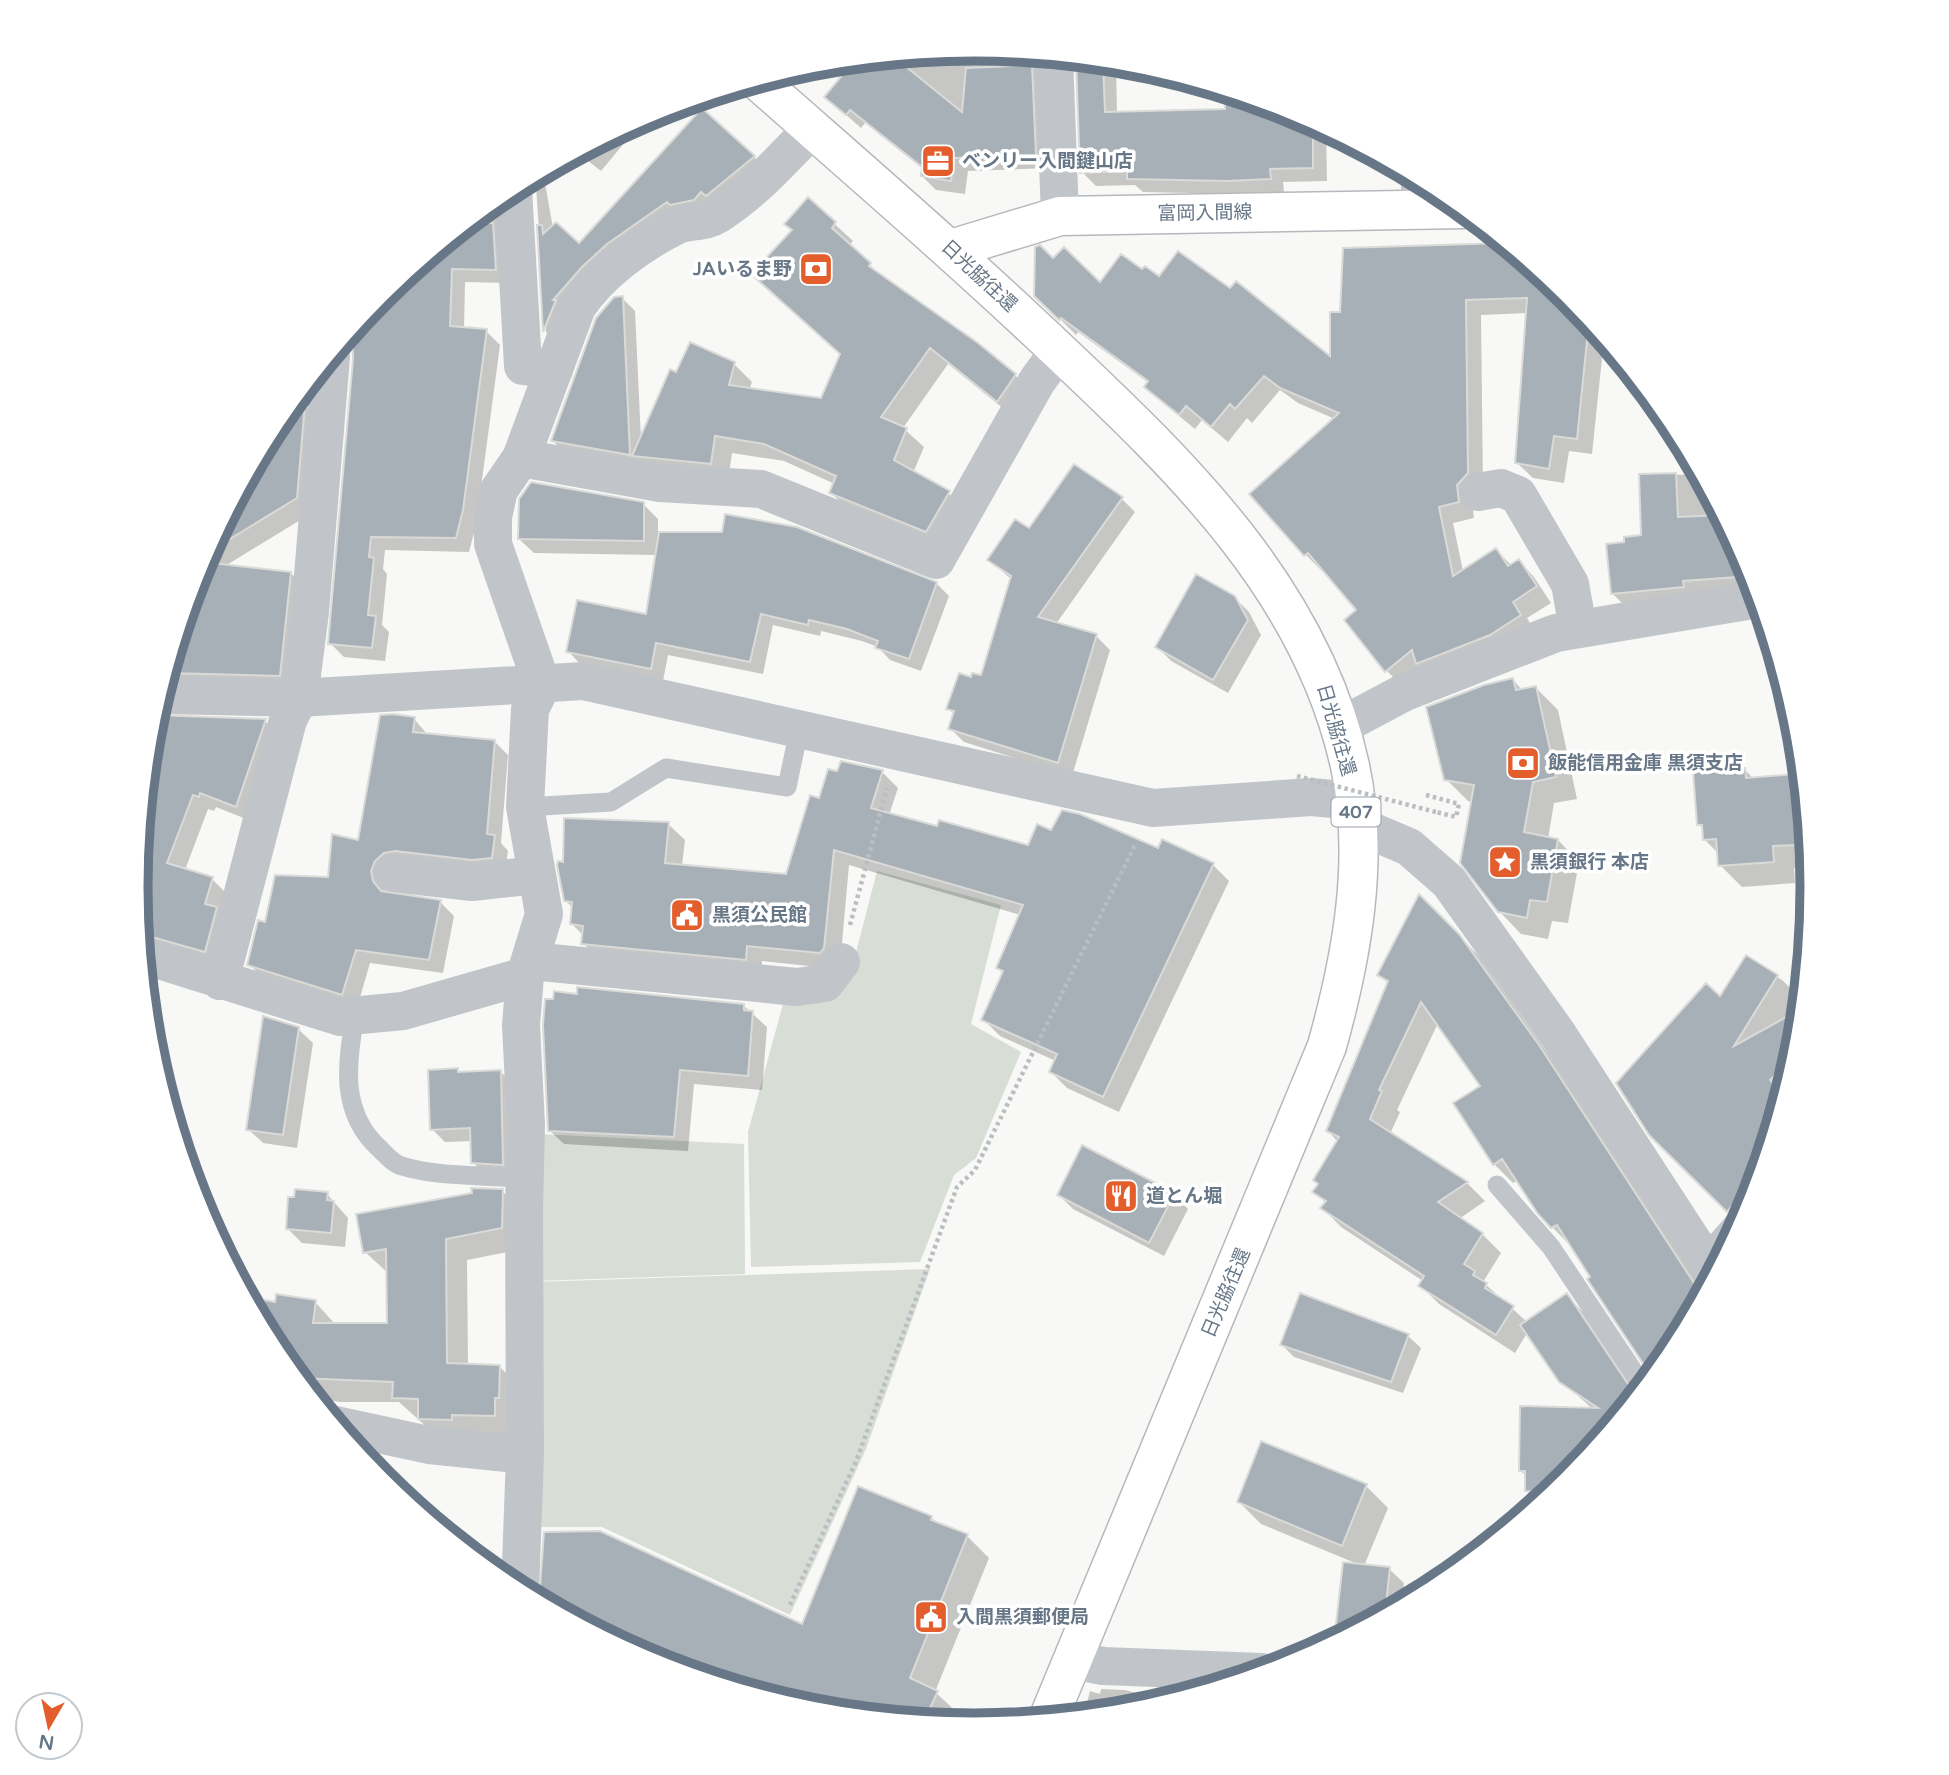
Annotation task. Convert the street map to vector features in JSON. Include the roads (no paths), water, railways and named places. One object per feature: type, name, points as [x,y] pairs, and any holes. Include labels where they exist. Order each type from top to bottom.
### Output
[{"type":"main road","name":"日光脇往還","points":[[766,88],[951,249],[1059,351],[1220,513],[1271,580],[1308,643],[1339,727],[1350,766],[1356,813],[1354,932],[1327,1046],[1052,1710]]},
{"type":"main road","name":"富岡入間線","points":[[951,249],[1060,216],[1420,195]]},
{"type":"street","points":[[1054,65],[1060,216]]},
{"type":"street","points":[[520,1578],[525,1455],[526,1125],[521,1025],[528,968],[544,914],[525,807],[530,709],[542,685],[494,544],[492,517],[499,490],[521,458],[577,306],[591,286],[649,242],[679,224],[714,218],[752,190],[813,129]]},
{"type":"street","points":[[514,201],[523,366],[554,370]]},
{"type":"street","points":[[521,458],[660,483],[761,489],[936,560],[1037,381],[1059,351]]},
{"type":"street","points":[[219,981],[288,720],[299,698],[310,612],[330,372]]},
{"type":"street","points":[[1478,492],[1501,488],[1518,495],[1570,584],[1577,628]]},
{"type":"street","points":[[1339,727],[1405,692],[1556,633],[1749,601]]},
{"type":"street","points":[[171,695],[299,698],[583,681],[1153,808],[1311,797],[1356,813],[1409,847],[1449,882],[1557,1033],[1709,1265]]},
{"type":"street","points":[[393,873],[472,882],[537,875]]},
{"type":"street","points":[[152,958],[340,1017],[403,1011],[528,968],[797,987],[825,984],[841,962]]},
{"type":"street","points":[[350,1428],[429,1444],[525,1455]]},
{"type":"street","points":[[1073,1660],[1103,1666],[1237,1671]]},
{"type":"lane","points":[[525,807],[611,802],[666,768],[787,787],[799,730]]},
{"type":"lane","points":[[355,1016],[349,1049],[347,1090],[355,1118],[375,1145],[398,1165],[418,1170],[525,1180]]},
{"type":"lane","points":[[1497,1185],[1551,1247],[1638,1379]]},
{"type":"place","name":"ベンリー入間鍵山店","points":[[938,161]]},
{"type":"place","name":"JAいるま野","points":[[816,269]]},
{"type":"place","name":"飯能信用金庫 黒須支店","points":[[1523,763]]},
{"type":"place","name":"黒須銀行 本店","points":[[1505,862]]},
{"type":"place","name":"黒須公民館","points":[[687,915]]},
{"type":"place","name":"道とん堀","points":[[1121,1196]]},
{"type":"place","name":"入間黒須郵便局","points":[[931,1617]]}]
